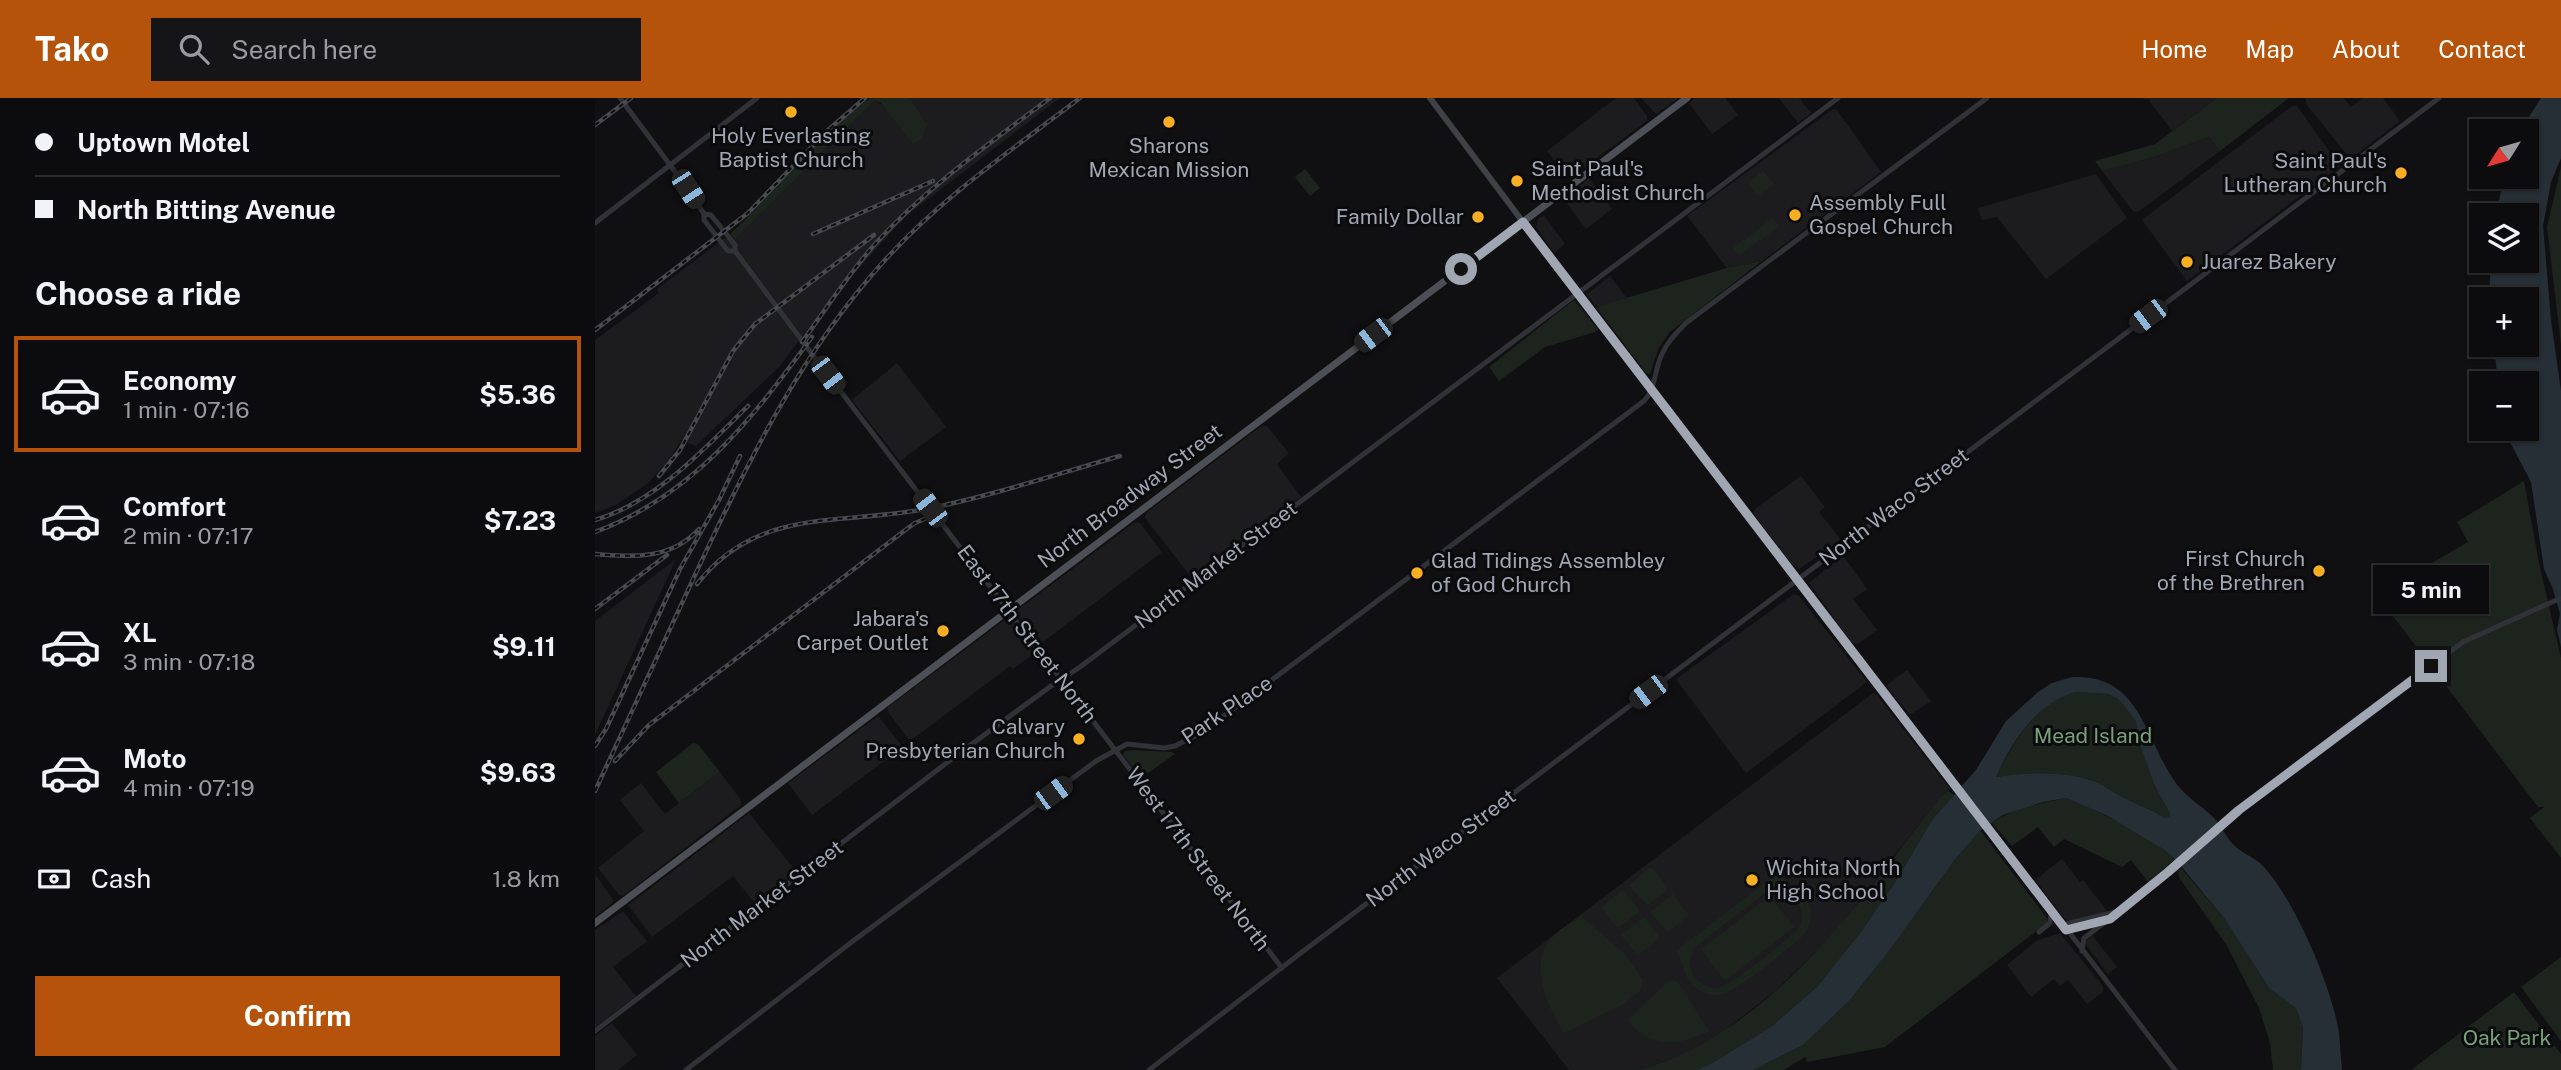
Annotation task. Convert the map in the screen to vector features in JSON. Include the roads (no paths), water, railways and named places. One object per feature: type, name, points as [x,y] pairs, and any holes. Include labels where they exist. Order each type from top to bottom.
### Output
[{"type":"main road","points":[[1430,98],[1523,222]]},
{"type":"main road","name":"North Broadway Street","points":[[595,923],[1687,98]]},
{"type":"street","name":"East 17th Street North","points":[[620,98],[704,214],[711,215],[735,246],[735,251],[1115,750]]},
{"type":"street","points":[[595,223],[757,98]]},
{"type":"street","name":"North Market Street","points":[[595,1031],[1838,98]]},
{"type":"street","points":[[1652,389],[1658,364],[1667,344],[1686,323],[1987,98]]},
{"type":"street","name":"North Waco Street","points":[[1149,1070],[2439,98]]},
{"type":"street","points":[[1523,222],[2175,1070]]},
{"type":"street","name":"Park Place","points":[[686,1070],[1095,761],[1127,744],[1164,748],[1175,746],[1201,733],[1644,401],[1652,389]]},
{"type":"street","points":[[2082,951],[2084,938],[2178,864],[2229,819],[2463,642],[2561,598]]},
{"type":"street","name":"West 17th Street North","points":[[1115,750],[1282,968]]},
{"type":"street","points":[[2064,928],[2121,909]]},
{"type":"street","points":[[2039,932],[2050,923],[2051,911]]},
{"type":"street","points":[[2064,928],[2110,919]]},
{"type":"railway","points":[[595,125],[631,98]]},
{"type":"railway","points":[[595,330],[748,213],[827,131],[865,98]]},
{"type":"railway","points":[[802,342],[856,266],[916,203],[1050,98]]},
{"type":"railway","points":[[595,791],[735,491],[778,410],[827,332],[885,260],[930,215],[979,174],[1080,98]]},
{"type":"railway","points":[[813,234],[933,181]]},
{"type":"railway","points":[[659,476],[680,450],[733,351],[755,324],[874,235]]},
{"type":"railway","points":[[595,532],[630,516],[691,476],[743,425],[812,337]]},
{"type":"railway","points":[[595,520],[617,512],[659,487],[748,406]]},
{"type":"railway","points":[[595,746],[606,729],[680,569],[740,456]]},
{"type":"railway","points":[[697,584],[721,559],[747,541],[775,530],[804,523],[898,513],[955,503],[1120,456]]},
{"type":"railway","points":[[615,761],[649,725],[904,531],[939,513]]},
{"type":"railway","points":[[595,554],[637,556],[664,551],[688,539],[699,529]]},
{"type":"railway","points":[[595,609],[667,555]]},
{"type":"place","name":"Holy Everlasting Baptist Church","points":[[791,112]]},
{"type":"place","name":"Sharons Mexican Mission","points":[[1169,122]]},
{"type":"place","name":"Saint Paul's Lutheran Church","points":[[2401,173]]},
{"type":"place","name":"Saint Paul's Methodist Church","points":[[1517,181]]},
{"type":"place","name":"Assembly Full Gospel Church","points":[[1795,215]]},
{"type":"place","name":"Family Dollar","points":[[1478,217]]},
{"type":"place","name":"Juarez Bakery","points":[[2187,262]]},
{"type":"place","name":"First Church of the Brethren","points":[[2319,571]]},
{"type":"place","name":"Glad Tidings Assembley of God Church","points":[[1417,573]]},
{"type":"place","name":"Jabara's Carpet Outlet","points":[[943,631]]},
{"type":"place","name":"Calvary Presbyterian Church","points":[[1079,739]]},
{"type":"place","name":"Wichita North High School","points":[[1752,880]]},
{"type":"park label","name":"Mead Island","points":[[2093,736]]},
{"type":"park label","name":"Oak Park","points":[[2507,1038]]}]
